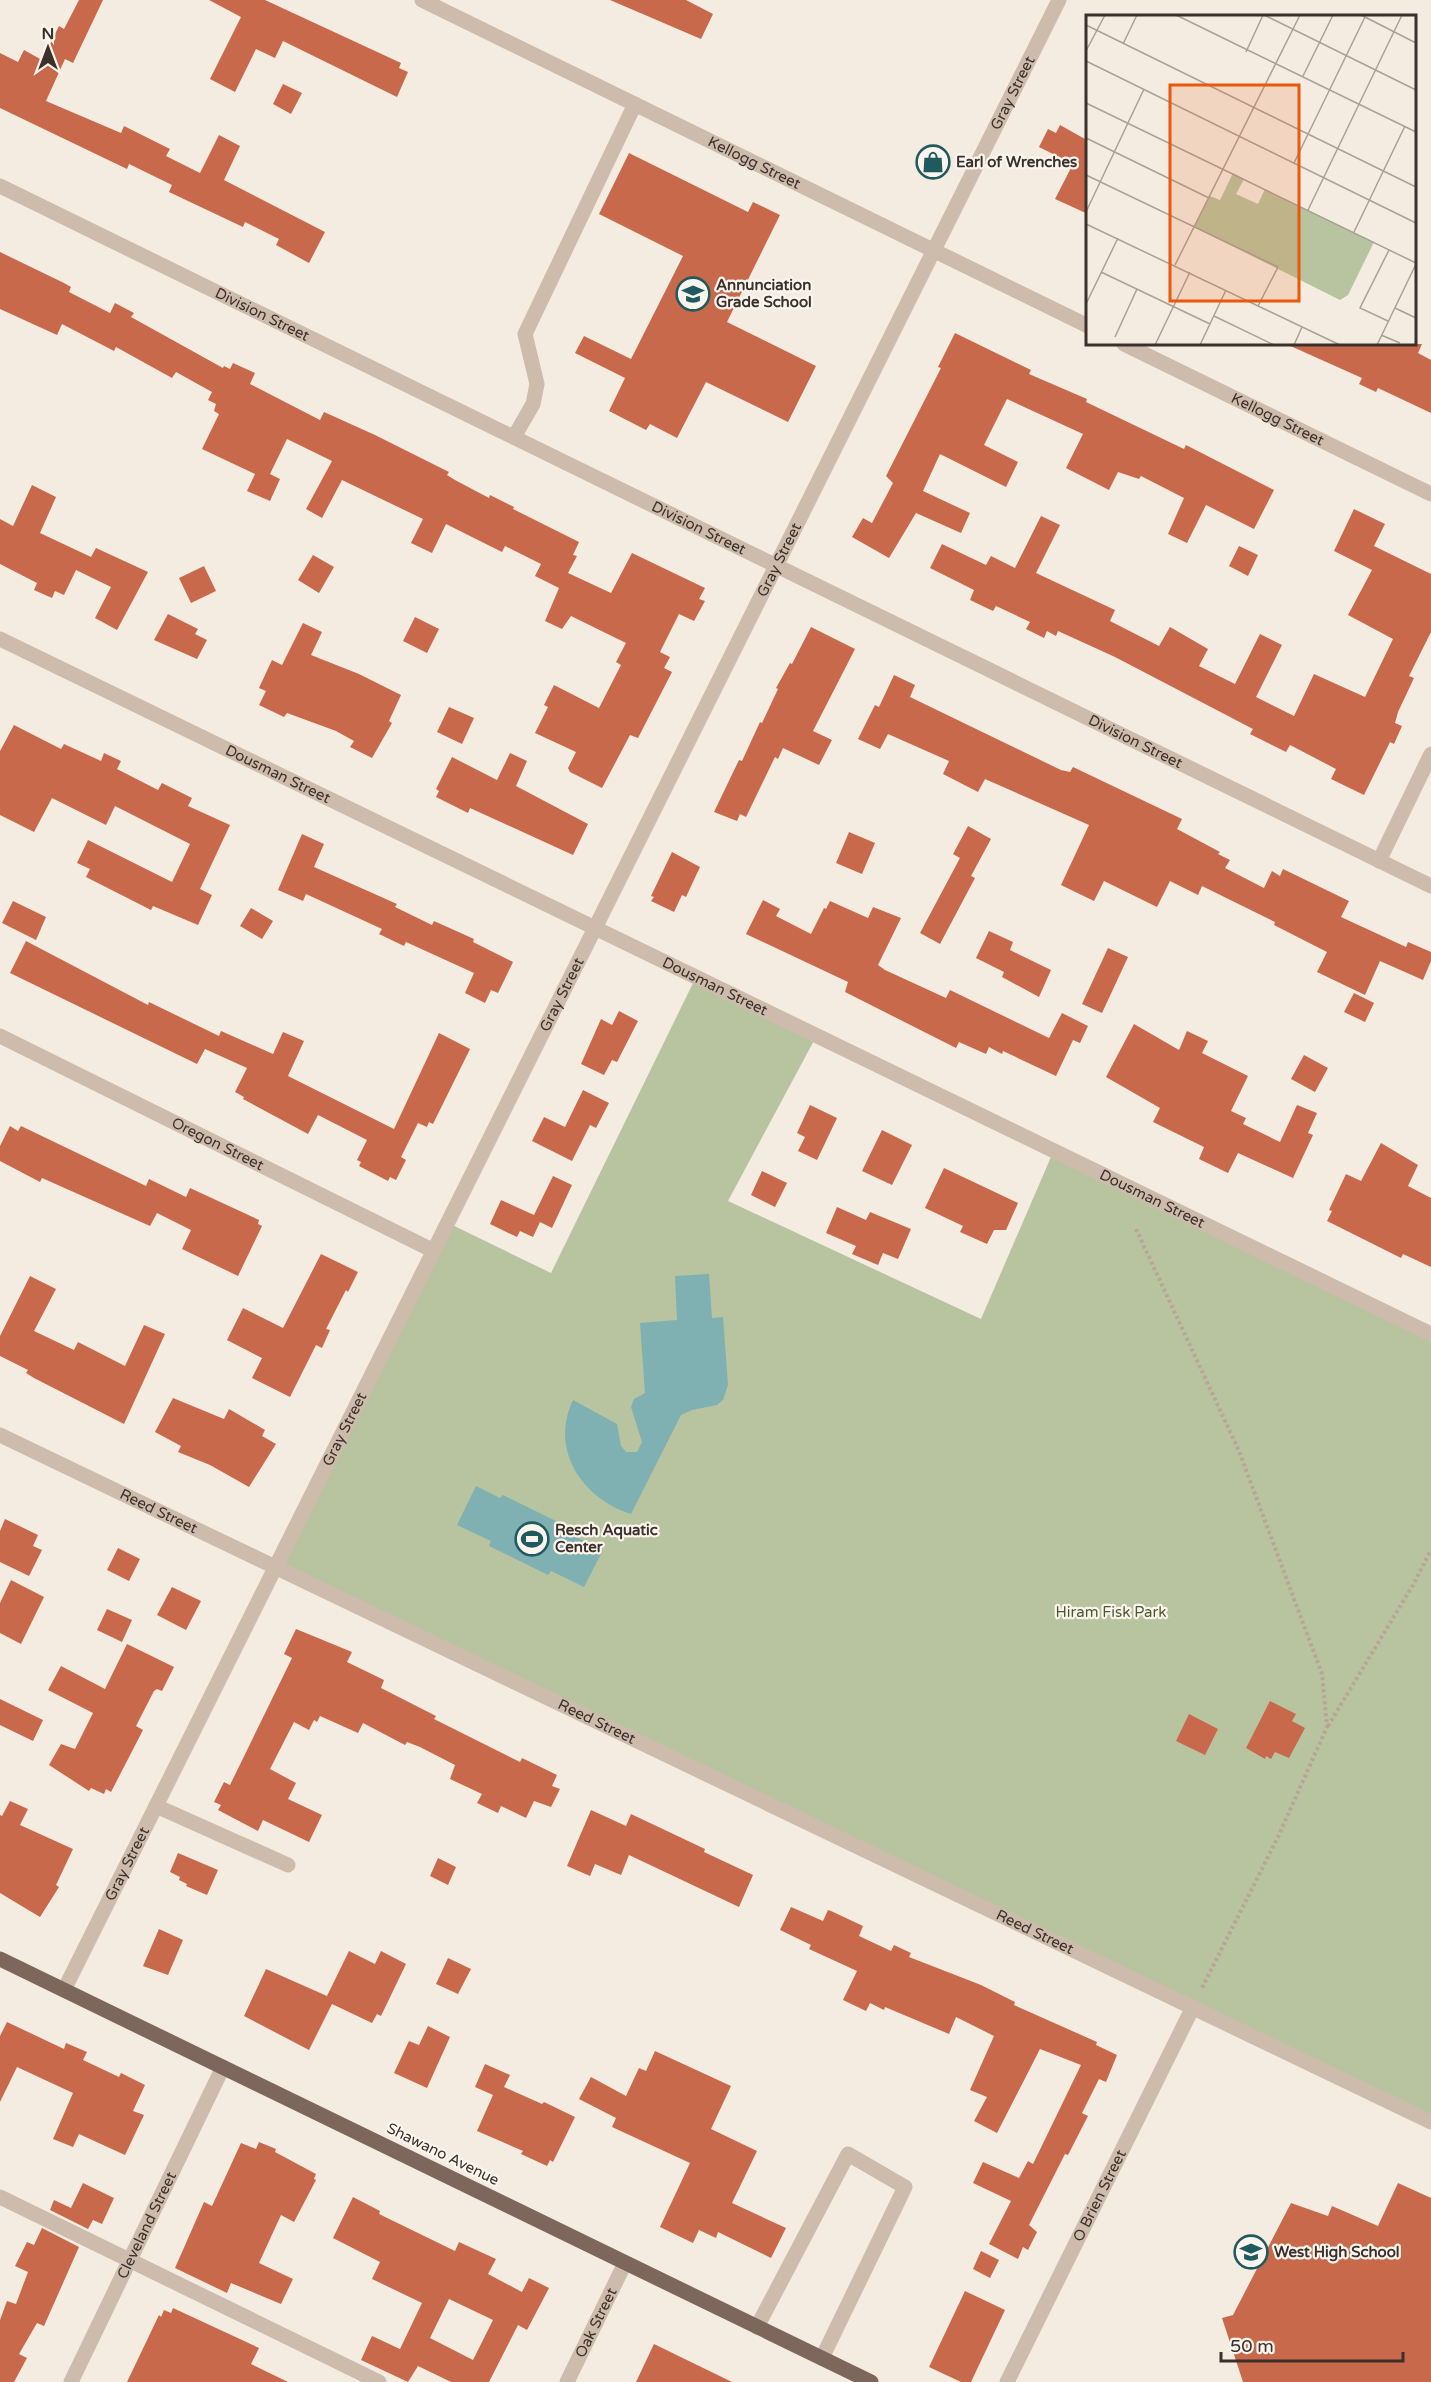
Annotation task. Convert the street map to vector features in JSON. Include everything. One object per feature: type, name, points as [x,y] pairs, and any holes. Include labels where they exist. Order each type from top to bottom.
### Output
[{"type":"main road","name":"Shawano Avenue","points":[[0,1959],[871,2382]]},
{"type":"street","name":"Kellogg Street","points":[[422,0],[1086,325]]},
{"type":"street","name":"Gray Street","points":[[64,1990],[1059,0]]},
{"type":"street","points":[[514,437],[533,404],[537,384],[525,334],[635,104]]},
{"type":"street","name":"Division Street","points":[[0,186],[1431,886]]},
{"type":"street","name":"Kellogg Street","points":[[1126,345],[1431,494]]},
{"type":"street","name":"Dousman Street","points":[[0,639],[596,926],[1431,1334]]},
{"type":"street","points":[[1379,861],[1431,754]]},
{"type":"street","name":"Oregon Street","points":[[0,1036],[434,1251]]},
{"type":"street","name":"Reed Street","points":[[0,1435],[1431,2122]]},
{"type":"street","points":[[156,1806],[288,1864]]},
{"type":"street","name":"O Brien Street","points":[[1007,2382],[1193,2007]]},
{"type":"street","name":"Cleveland Street","points":[[71,2382],[223,2067]]},
{"type":"street","points":[[757,2327],[848,2154],[905,2187],[822,2358]]},
{"type":"street","points":[[0,2197],[129,2262],[379,2382]]},
{"type":"street","name":"Oak Street","points":[[567,2382],[625,2263]]},
{"type":"path","points":[[1136,1229],[1239,1451],[1322,1674],[1327,1726]]},
{"type":"path","points":[[1193,2007],[1278,1837],[1327,1726],[1413,1585],[1431,1550]]},
{"type":"green space","name":"Hiram Fisk Park","points":[[697,975],[817,1035],[728,1201],[981,1319],[1054,1150],[1431,1334],[1431,2122],[274,1566],[448,1223],[551,1273]]},
{"type":"water","points":[[709,1274],[712,1318],[723,1317],[728,1385],[723,1400],[717,1405],[692,1410],[681,1415],[631,1514],[598,1497],[585,1485],[575,1470],[568,1454],[565,1437],[567,1419],[573,1400],[617,1424],[621,1446],[626,1452],[637,1452],[642,1442],[631,1407],[634,1399],[645,1393],[640,1323],[677,1320],[675,1276]]},
{"type":"water","name":"Resch Aquatic Center","points":[[476,1486],[500,1498],[503,1495],[576,1531],[574,1536],[603,1550],[584,1587],[551,1571],[548,1575],[489,1546],[491,1541],[457,1525]]},
{"type":"building","points":[[79,0],[103,0],[73,63],[65,59],[46,101],[121,133],[124,126],[170,149],[166,156],[200,173],[219,135],[240,146],[224,180],[325,232],[309,263],[276,245],[279,239],[245,222],[243,227],[169,192],[172,185],[129,164],[127,169],[0,108],[0,53],[18,62],[24,50],[42,60],[59,26],[64,29]]},
{"type":"building","points":[[209,0],[265,0],[401,63],[399,68],[408,72],[397,97],[283,41],[275,58],[256,49],[235,92],[210,79],[241,17]]},
{"type":"building","points":[[610,0],[686,0],[713,14],[701,39]]},
{"type":"building","points":[[283,84],[302,93],[291,114],[273,104]]},
{"type":"building","points":[[1060,125],[1085,139],[1086,137],[1086,213],[1055,199],[1073,164],[1039,147],[1048,129],[1056,133]]},
{"type":"building","points":[[629,153],[748,212],[753,202],[780,215],[727,322],[816,366],[788,422],[706,382],[677,438],[650,424],[646,430],[609,411],[625,378],[575,353],[584,336],[631,359],[683,256],[599,214]]},
{"type":"building","points":[[0,252],[64,283],[71,287],[69,292],[110,313],[115,303],[134,313],[131,317],[223,368],[224,366],[230,369],[233,363],[255,373],[250,384],[320,420],[324,412],[375,435],[449,472],[447,475],[489,498],[490,495],[579,542],[573,555],[577,556],[568,573],[611,593],[632,553],[705,588],[699,599],[705,601],[694,621],[679,614],[660,652],[670,657],[664,668],[672,672],[638,738],[630,735],[602,788],[570,772],[568,768],[576,752],[535,733],[548,707],[544,705],[554,685],[599,708],[621,665],[616,662],[626,643],[571,616],[562,629],[545,621],[559,588],[535,576],[541,564],[505,546],[502,552],[446,524],[432,553],[411,543],[423,519],[342,480],[322,518],[306,509],[332,461],[287,439],[270,474],[280,479],[270,501],[247,491],[255,474],[202,449],[219,414],[214,411],[216,404],[208,400],[212,392],[176,372],[172,378],[116,347],[114,351],[62,324],[57,335],[0,309]]},
{"type":"building","points":[[955,333],[1031,370],[1029,374],[1087,399],[1086,402],[1184,449],[1186,445],[1274,490],[1254,529],[1206,505],[1187,543],[1168,534],[1184,498],[1141,476],[1139,479],[1118,472],[1109,490],[1066,468],[1083,434],[1007,399],[984,445],[1018,462],[1006,487],[940,454],[923,491],[970,513],[961,533],[916,513],[889,558],[852,537],[863,518],[872,523],[893,483],[886,476],[941,368],[938,367]]},
{"type":"building","points":[[1422,344],[1418,353],[1431,360],[1431,413],[1378,388],[1376,392],[1359,384],[1362,378],[1288,345]]},
{"type":"building","points":[[32,485],[56,497],[40,533],[91,557],[96,548],[148,572],[117,630],[95,618],[111,587],[76,570],[64,595],[55,591],[52,598],[34,590],[37,583],[0,564],[0,519],[13,526]]},
{"type":"building","points":[[1354,509],[1385,524],[1374,546],[1431,574],[1431,632],[1409,676],[1414,678],[1395,723],[1402,726],[1394,744],[1390,742],[1364,795],[1331,779],[1336,769],[1290,745],[1286,752],[1250,734],[1253,729],[1115,657],[1058,631],[1056,636],[1047,631],[1044,638],[1026,629],[1030,622],[996,606],[993,611],[970,600],[974,590],[930,568],[942,544],[986,565],[991,556],[1015,568],[1041,516],[1060,525],[1036,573],[1115,610],[1110,621],[1159,646],[1170,627],[1208,649],[1199,666],[1235,684],[1260,634],[1282,645],[1256,697],[1294,716],[1314,674],[1365,697],[1393,639],[1348,615],[1372,570],[1334,551]]},
{"type":"building","points":[[1239,546],[1258,555],[1248,576],[1229,566]]},
{"type":"building","points":[[313,555],[334,567],[319,593],[298,580]]},
{"type":"building","points":[[204,566],[216,591],[191,603],[179,578]]},
{"type":"building","points":[[168,614],[198,629],[195,634],[207,640],[197,659],[154,640]]},
{"type":"building","points":[[415,617],[439,629],[427,653],[403,641]]},
{"type":"building","points":[[303,623],[322,632],[311,655],[359,674],[401,695],[389,721],[392,723],[372,758],[350,747],[354,741],[336,731],[287,713],[284,717],[259,705],[266,691],[259,688],[272,660],[282,665]]},
{"type":"building","points":[[811,627],[855,649],[813,731],[832,740],[819,765],[783,748],[778,759],[775,757],[746,817],[740,814],[737,821],[714,812],[739,760],[742,761],[760,722],[762,723],[778,689],[776,688],[790,663],[792,664]]},
{"type":"building","points":[[894,675],[915,685],[910,697],[1061,770],[1070,772],[1073,767],[1182,819],[1177,829],[1220,852],[1218,854],[1230,860],[1225,868],[1264,888],[1272,871],[1280,876],[1283,869],[1349,901],[1341,917],[1406,947],[1408,942],[1431,952],[1431,961],[1423,980],[1380,961],[1365,995],[1317,972],[1327,952],[1274,925],[1275,922],[1202,886],[1198,895],[1170,881],[1157,907],[1104,881],[1094,901],[1061,885],[1089,825],[985,779],[978,792],[943,774],[949,761],[888,734],[880,749],[858,739],[875,705],[879,707]]},
{"type":"building","points":[[449,707],[474,718],[462,744],[437,732]]},
{"type":"building","points":[[14,725],[61,749],[64,744],[101,761],[104,753],[121,761],[117,769],[158,790],[162,783],[192,798],[188,806],[230,825],[200,889],[212,895],[198,925],[153,906],[151,910],[86,877],[90,869],[77,863],[88,840],[172,882],[190,844],[115,806],[106,825],[52,798],[34,832],[0,815],[0,751]]},
{"type":"building","points":[[510,753],[527,761],[516,786],[588,824],[573,855],[470,808],[468,813],[436,797],[439,791],[436,789],[452,757],[497,780]]},
{"type":"building","points":[[968,826],[991,839],[971,876],[975,878],[940,944],[920,933],[960,858],[953,854]]},
{"type":"building","points":[[849,832],[875,843],[862,874],[836,863]]},
{"type":"building","points":[[302,834],[324,844],[314,867],[397,904],[395,907],[432,925],[434,921],[474,939],[473,942],[513,962],[498,993],[491,990],[485,1003],[465,993],[474,973],[406,942],[404,946],[379,934],[382,929],[306,894],[303,901],[278,890]]},
{"type":"building","points":[[672,852],[700,867],[686,897],[682,895],[674,912],[651,901],[654,897],[651,896]]},
{"type":"building","points":[[763,900],[780,909],[776,916],[811,934],[830,901],[868,918],[873,907],[901,918],[878,965],[885,970],[946,998],[950,990],[1049,1038],[1062,1013],[1088,1026],[1080,1043],[1073,1040],[1056,1076],[1003,1051],[1002,1054],[989,1047],[986,1054],[959,1042],[956,1048],[845,992],[848,982],[746,934]]},
{"type":"building","points":[[13,901],[46,917],[36,940],[2,923]]},
{"type":"building","points":[[251,908],[273,921],[262,939],[240,926]]},
{"type":"building","points":[[989,931],[1013,942],[1010,950],[1051,970],[1039,997],[1002,977],[1004,972],[976,958]]},
{"type":"building","points":[[26,941],[148,1005],[149,1002],[219,1036],[221,1031],[273,1054],[283,1032],[304,1041],[288,1076],[394,1129],[439,1033],[470,1049],[433,1124],[429,1122],[427,1127],[418,1123],[401,1157],[406,1160],[396,1180],[390,1177],[388,1181],[359,1166],[361,1162],[357,1160],[367,1140],[318,1115],[308,1134],[243,1099],[244,1097],[235,1092],[247,1068],[205,1049],[197,1064],[10,973]]},
{"type":"building","points":[[1108,948],[1128,957],[1102,1013],[1082,1004]]},
{"type":"building","points":[[1354,993],[1374,1003],[1365,1022],[1344,1012]]},
{"type":"building","points":[[619,1011],[638,1021],[617,1062],[612,1060],[604,1075],[581,1064],[601,1019],[612,1025]]},
{"type":"building","points":[[1134,1024],[1179,1050],[1187,1031],[1208,1041],[1202,1053],[1248,1076],[1231,1111],[1246,1118],[1243,1124],[1280,1142],[1297,1105],[1317,1113],[1308,1133],[1313,1135],[1293,1178],[1238,1153],[1228,1173],[1199,1159],[1204,1147],[1153,1122],[1160,1108],[1106,1077]]},
{"type":"building","points":[[1304,1055],[1328,1068],[1315,1092],[1291,1079]]},
{"type":"building","points":[[583,1090],[609,1103],[596,1128],[590,1125],[572,1161],[532,1141],[544,1117],[565,1127]]},
{"type":"building","points":[[810,1105],[837,1118],[817,1160],[798,1151],[805,1137],[797,1133]]},
{"type":"building","points":[[10,1126],[18,1131],[21,1126],[146,1186],[149,1179],[186,1197],[190,1188],[259,1220],[258,1224],[262,1226],[238,1276],[182,1249],[191,1230],[157,1213],[150,1226],[42,1178],[40,1182],[0,1161],[0,1146]]},
{"type":"building","points":[[882,1130],[912,1145],[892,1185],[862,1171]]},
{"type":"building","points":[[1381,1143],[1418,1165],[1408,1186],[1431,1198],[1431,1267],[1403,1254],[1401,1258],[1327,1221],[1332,1211],[1329,1210],[1346,1174],[1361,1181]]},
{"type":"building","points":[[944,1168],[1018,1203],[1006,1230],[994,1230],[987,1244],[960,1232],[963,1226],[925,1208]]},
{"type":"building","points":[[762,1171],[787,1183],[775,1207],[751,1195]]},
{"type":"building","points":[[553,1176],[572,1185],[552,1228],[540,1222],[533,1237],[520,1231],[517,1237],[490,1224],[501,1200],[534,1215]]},
{"type":"building","points":[[837,1207],[866,1220],[870,1212],[911,1229],[898,1259],[883,1253],[878,1265],[852,1254],[856,1246],[826,1233]]},
{"type":"building","points":[[321,1254],[358,1272],[326,1329],[330,1330],[322,1348],[316,1345],[290,1397],[252,1378],[262,1358],[227,1340],[243,1308],[283,1328]]},
{"type":"building","points":[[30,1276],[56,1289],[34,1331],[74,1350],[78,1342],[125,1366],[144,1325],[165,1334],[124,1424],[34,1378],[26,1373],[28,1370],[0,1356],[0,1336]]},
{"type":"building","points":[[173,1398],[224,1419],[229,1409],[265,1430],[262,1436],[276,1444],[249,1487],[210,1465],[178,1452],[181,1446],[155,1432]]},
{"type":"building","points":[[5,1519],[38,1535],[33,1546],[42,1550],[29,1576],[0,1562],[0,1531]]},
{"type":"building","points":[[118,1548],[140,1559],[129,1581],[107,1570]]},
{"type":"building","points":[[11,1580],[44,1597],[21,1644],[0,1633],[0,1603]]},
{"type":"building","points":[[172,1587],[201,1601],[186,1630],[157,1615]]},
{"type":"building","points":[[107,1609],[132,1620],[122,1642],[97,1630]]},
{"type":"building","points":[[296,1629],[352,1652],[347,1662],[384,1680],[381,1688],[436,1716],[434,1719],[520,1762],[522,1758],[557,1775],[552,1786],[560,1789],[551,1807],[534,1801],[526,1818],[501,1806],[498,1813],[477,1803],[482,1794],[450,1779],[455,1765],[420,1747],[407,1742],[405,1745],[363,1723],[358,1733],[320,1716],[317,1722],[314,1720],[309,1730],[294,1722],[270,1769],[296,1783],[288,1799],[322,1815],[309,1842],[263,1820],[258,1831],[218,1810],[221,1805],[214,1802],[224,1782],[230,1785],[292,1658],[284,1654]]},
{"type":"building","points":[[127,1644],[174,1667],[162,1691],[157,1689],[154,1691],[136,1726],[143,1730],[111,1792],[106,1789],[104,1794],[91,1788],[89,1791],[49,1765],[61,1744],[75,1749],[93,1713],[48,1690],[61,1666],[105,1689]]},
{"type":"building","points":[[0,1699],[43,1720],[33,1741],[0,1725]]},
{"type":"building","points":[[1270,1701],[1296,1714],[1292,1721],[1305,1728],[1289,1758],[1275,1752],[1271,1759],[1266,1756],[1265,1759],[1246,1748]]},
{"type":"building","points":[[1189,1714],[1218,1729],[1205,1755],[1176,1741]]},
{"type":"building","points":[[10,1801],[28,1809],[20,1825],[73,1849],[56,1885],[59,1887],[40,1917],[0,1893],[0,1815],[2,1816]]},
{"type":"building","points":[[591,1810],[626,1826],[631,1814],[753,1875],[739,1907],[629,1855],[621,1875],[595,1864],[590,1876],[567,1866]]},
{"type":"building","points":[[178,1853],[218,1870],[207,1895],[186,1886],[187,1884],[179,1880],[180,1877],[170,1872]]},
{"type":"building","points":[[438,1858],[456,1867],[448,1885],[430,1876]]},
{"type":"building","points":[[791,1907],[823,1921],[828,1910],[831,1911],[863,1926],[859,1936],[891,1951],[894,1945],[911,1953],[909,1957],[981,1985],[1015,2002],[1014,2005],[1097,2042],[1096,2045],[1117,2055],[1106,2082],[1099,2079],[1082,2113],[1088,2116],[1068,2155],[1065,2154],[1029,2225],[1037,2232],[1028,2250],[1023,2247],[1018,2259],[989,2244],[1011,2201],[973,2183],[983,2162],[1019,2178],[1028,2161],[1033,2164],[1081,2065],[1040,2049],[997,2133],[974,2121],[987,2097],[970,2090],[994,2036],[956,2017],[949,2034],[885,2007],[884,2010],[870,2003],[866,2011],[843,2000],[857,1971],[809,1949],[811,1945],[780,1930]]},
{"type":"building","points":[[159,1929],[183,1940],[168,1975],[143,1966]]},
{"type":"building","points":[[349,1951],[375,1964],[381,1951],[406,1964],[381,2016],[377,2014],[372,2023],[332,2004],[309,2050],[244,2016],[266,1969],[327,1996]]},
{"type":"building","points":[[448,1958],[471,1969],[458,1994],[436,1984]]},
{"type":"building","points":[[7,2022],[64,2049],[66,2043],[87,2052],[83,2060],[119,2077],[121,2073],[145,2085],[133,2111],[144,2115],[125,2155],[79,2134],[73,2147],[53,2139],[73,2093],[17,2067],[0,2102],[0,2036]]},
{"type":"building","points":[[428,2026],[450,2037],[427,2088],[394,2073],[409,2041],[419,2045]]},
{"type":"building","points":[[655,2051],[731,2086],[711,2129],[757,2151],[732,2203],[786,2228],[771,2258],[718,2232],[716,2238],[699,2230],[693,2243],[660,2227],[690,2163],[612,2127],[616,2118],[579,2099],[591,2077],[626,2096],[639,2068],[646,2071]]},
{"type":"building","points":[[485,2064],[510,2075],[504,2087],[575,2117],[553,2162],[550,2160],[547,2166],[521,2154],[523,2151],[477,2131],[493,2095],[475,2087]]},
{"type":"building","points":[[259,2142],[276,2149],[275,2152],[316,2174],[314,2179],[316,2180],[294,2222],[281,2215],[259,2263],[293,2279],[281,2304],[231,2283],[227,2293],[175,2268],[204,2202],[212,2206],[241,2143],[256,2149]]},
{"type":"building","points":[[83,2183],[114,2198],[102,2224],[93,2220],[88,2229],[50,2210],[54,2200],[71,2208]]},
{"type":"building","points":[[1398,2183],[1431,2198],[1431,2382],[1243,2382],[1222,2318],[1233,2315],[1291,2203],[1328,2216],[1332,2206],[1378,2226]]},
{"type":"building","points":[[353,2197],[380,2211],[379,2214],[455,2251],[459,2242],[496,2259],[488,2274],[522,2292],[529,2278],[549,2288],[527,2330],[518,2325],[489,2382],[451,2382],[418,2366],[408,2382],[361,2360],[372,2336],[400,2349],[422,2303],[372,2279],[380,2262],[333,2238]],"holes":[[[449,2299],[493,2320],[473,2360],[430,2338]]]},
{"type":"building","points":[[42,2228],[79,2247],[44,2326],[37,2323],[19,2354],[27,2358],[14,2382],[0,2382],[0,2320],[7,2301],[16,2304],[28,2272],[15,2266],[27,2242],[34,2245]]},
{"type":"building","points":[[981,2251],[999,2260],[990,2278],[973,2269]]},
{"type":"building","points":[[965,2291],[1005,2310],[971,2382],[961,2382],[929,2367]]},
{"type":"building","points":[[173,2308],[259,2348],[251,2364],[288,2382],[127,2382],[159,2315],[161,2317],[164,2310],[171,2313]]},
{"type":"building","points":[[654,2344],[732,2382],[636,2382]]},
{"type":"place","name":"Earl of Wrenches","points":[[933,162]]},
{"type":"place","name":"Annunciation Grade School","points":[[693,294]]},
{"type":"place","name":"Resch Aquatic Center","points":[[532,1539]]},
{"type":"place","name":"West High School","points":[[1251,2252]]}]
